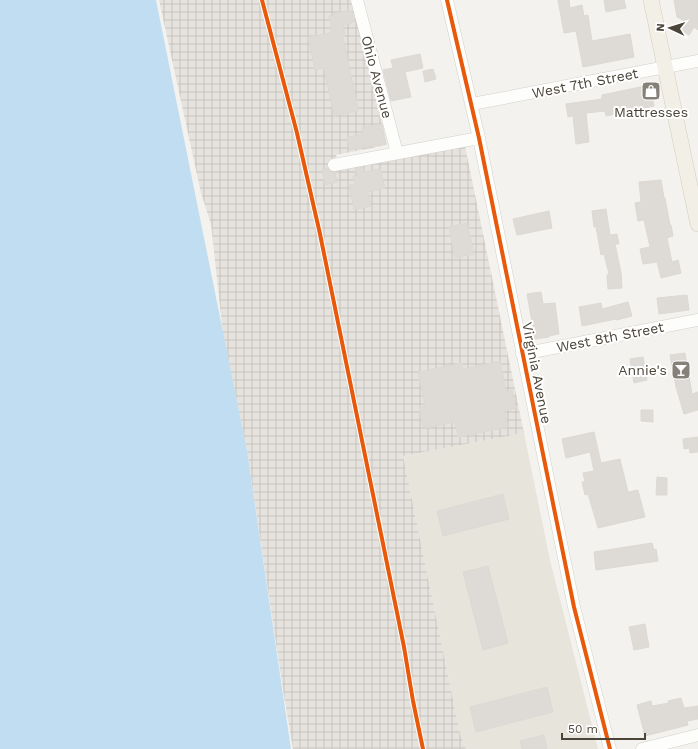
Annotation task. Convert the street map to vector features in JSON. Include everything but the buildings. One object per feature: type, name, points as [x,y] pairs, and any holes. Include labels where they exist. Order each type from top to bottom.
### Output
[{"type":"main road","points":[[652,0],[698,224]]},
{"type":"street","name":"Ohio Avenue","points":[[357,0],[397,153]]},
{"type":"street","name":"Virginia Avenue","points":[[447,0],[472,104],[574,608],[610,749]]},
{"type":"street","name":"West 7th Street","points":[[472,104],[698,61]]},
{"type":"street","points":[[334,165],[479,138]]},
{"type":"street","name":"West 8th Street","points":[[522,354],[698,320]]},
{"type":"street","points":[[642,749],[698,735]]},
{"type":"shaded area","points":[[159,0],[352,0],[387,145],[336,155],[339,169],[465,146],[524,433],[403,456],[460,734],[466,749],[293,749],[247,451],[223,334],[211,224],[201,193]]},
{"type":"shaded area","points":[[524,433],[550,560],[598,749],[466,749],[460,734],[403,456]]},
{"type":"water","points":[[0,0],[156,0],[247,451],[291,749],[0,749]]},
{"type":"cycle path","points":[[262,0],[297,133],[320,234],[404,647],[423,749]]},
{"type":"cycle path","points":[[447,0],[479,138],[574,607],[610,749]]},
{"type":"place","name":"Mattresses","points":[[651,91]]},
{"type":"place","name":"Annie's","points":[[681,370]]}]
